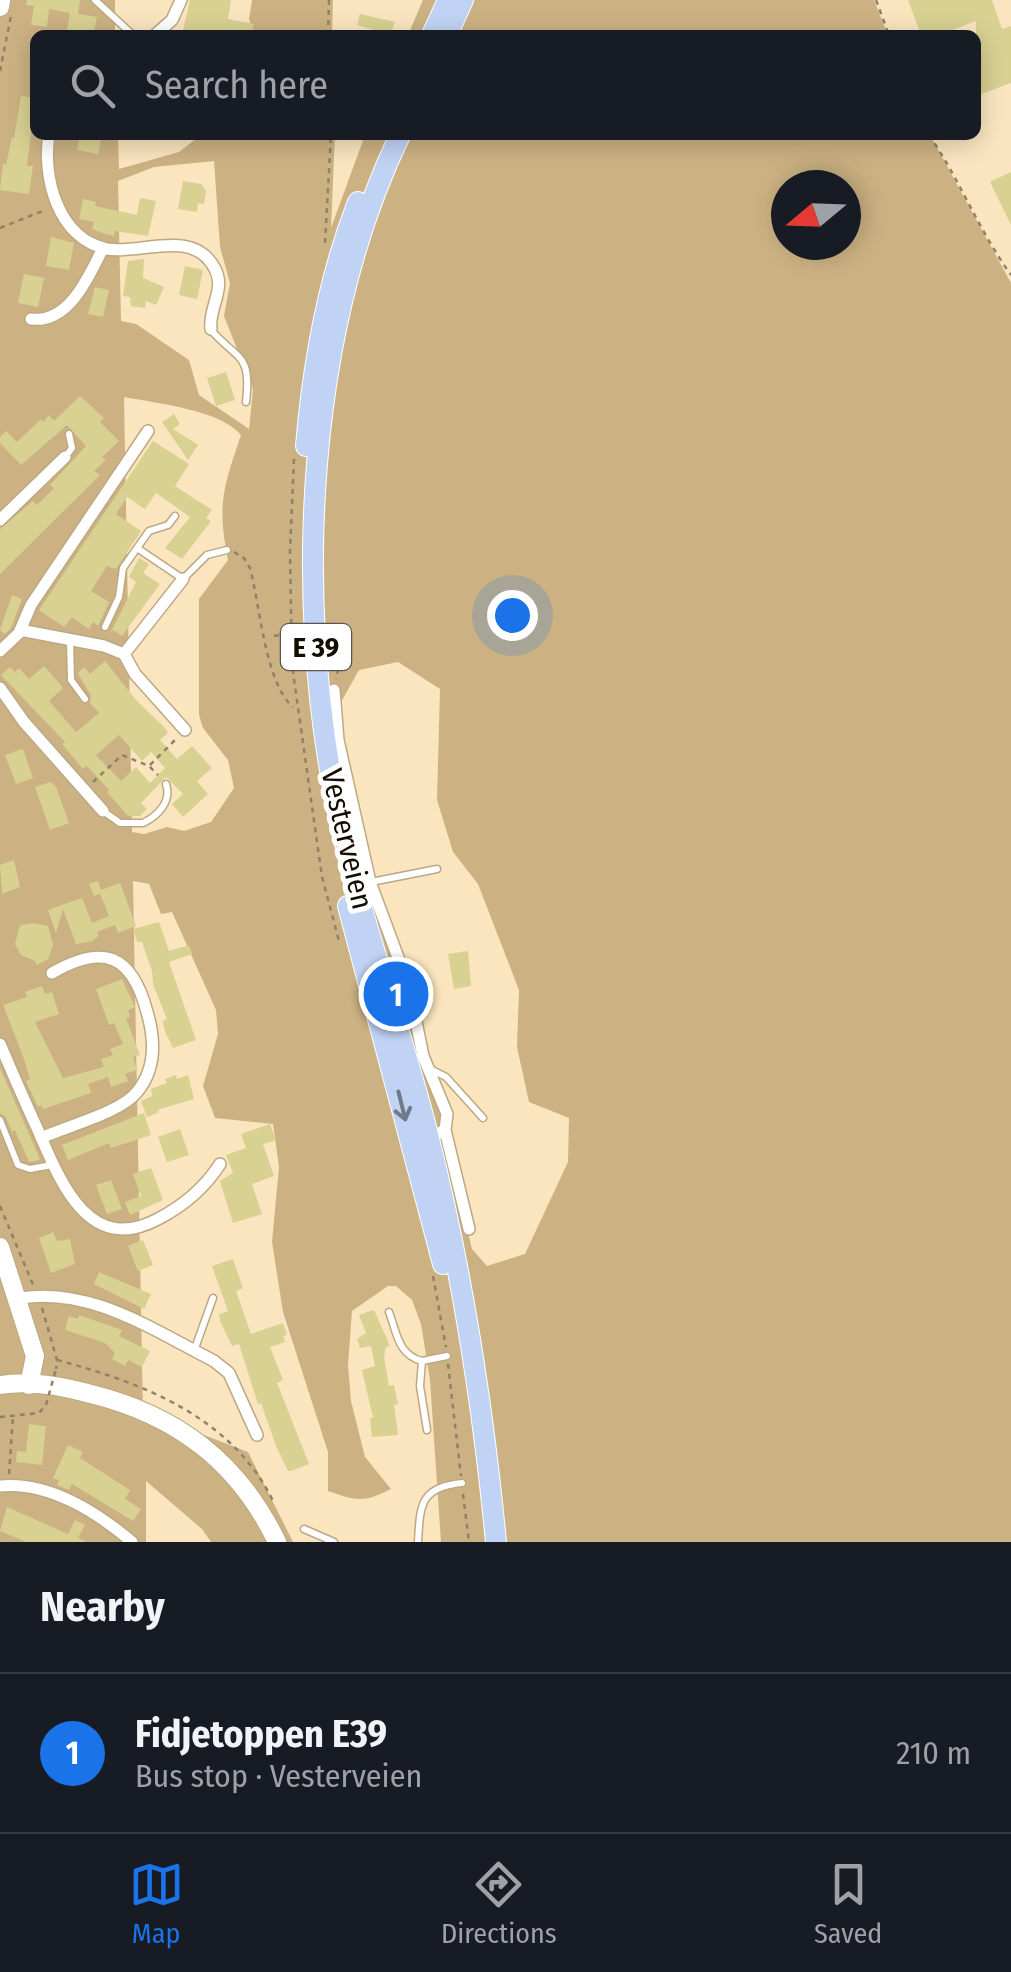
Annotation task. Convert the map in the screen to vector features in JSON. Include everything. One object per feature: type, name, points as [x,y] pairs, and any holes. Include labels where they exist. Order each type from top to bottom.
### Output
[{"type":"highway","points":[[423,30],[436,0]]},
{"type":"highway","points":[[436,30],[460,3]]},
{"type":"highway","points":[[449,30],[460,3]]},
{"type":"highway","name":"Vesterveien","points":[[383,140],[348,227],[321,331],[302,502],[300,617],[309,712],[325,808],[429,1137],[483,1542]]},
{"type":"highway","name":"Vesterveien","points":[[398,140],[365,220],[342,301],[320,443],[312,577],[322,728],[358,892],[429,1137],[466,1312],[496,1542]]},
{"type":"street","points":[[161,30],[172,20],[181,0]]},
{"type":"street","points":[[49,140],[48,178],[58,206],[76,230],[103,248],[183,246],[206,256],[219,281],[210,329]]},
{"type":"street","points":[[31,319],[46,319],[64,309],[103,248]]},
{"type":"street","points":[[0,650],[20,630],[31,604],[148,431]]},
{"type":"street","points":[[0,520],[65,457]]},
{"type":"street","points":[[124,654],[183,579]]},
{"type":"street","points":[[20,630],[104,646],[124,654],[184,730]]},
{"type":"street","points":[[0,688],[24,722],[104,811]]},
{"type":"street","points":[[334,690],[338,740],[370,882],[409,987],[427,1068],[447,1114],[429,1137],[469,1229]]},
{"type":"street","points":[[41,1138],[130,1099],[145,1081],[154,1052],[141,990],[127,968],[116,960],[98,957],[72,961],[52,973]]},
{"type":"street","points":[[0,1044],[52,1166],[73,1202],[104,1225],[127,1228],[154,1221],[187,1202],[220,1164]]},
{"type":"street","points":[[0,1248],[34,1356],[29,1385],[0,1397]]},
{"type":"street","points":[[15,1299],[37,1295],[88,1301],[194,1350],[228,1373],[256,1436]]},
{"type":"street","points":[[0,1385],[19,1382],[77,1390],[159,1416],[220,1460],[238,1480],[277,1542]]},
{"type":"street","points":[[4,1486],[40,1489],[59,1496],[101,1518],[132,1542]]},
{"type":"lane","points":[[96,0],[128,30]]},
{"type":"lane","points":[[210,329],[244,362],[248,379],[246,402]]},
{"type":"lane","points":[[65,457],[72,448],[69,434]]},
{"type":"lane","points":[[105,627],[120,597],[122,568],[152,528],[168,525],[174,516]]},
{"type":"lane","points":[[137,548],[183,579],[208,555],[227,550]]},
{"type":"lane","points":[[70,641],[71,680],[85,699]]},
{"type":"lane","points":[[104,811],[120,823],[143,823],[164,805],[166,784]]},
{"type":"lane","points":[[370,882],[437,869]]},
{"type":"lane","points":[[427,1068],[446,1077],[483,1118]]},
{"type":"lane","points":[[0,1120],[18,1165],[30,1169],[52,1166]]},
{"type":"lane","points":[[194,1350],[213,1298]]},
{"type":"lane","points":[[389,1312],[408,1357],[422,1361],[447,1356]]},
{"type":"lane","points":[[422,1361],[420,1386],[427,1430]]},
{"type":"lane","points":[[418,1542],[420,1512],[426,1496],[443,1486],[462,1482]]},
{"type":"lane","points":[[304,1528],[334,1542]]},
{"type":"path","points":[[328,30],[329,0]]},
{"type":"path","points":[[876,0],[888,30]]},
{"type":"path","points":[[0,71],[4,8]]},
{"type":"path","points":[[932,140],[1011,274]]},
{"type":"path","points":[[0,228],[58,206]]},
{"type":"path","points":[[227,550],[241,555],[248,564],[284,697],[296,708]]},
{"type":"path","points":[[266,638],[333,628],[343,630],[346,638],[334,690]]},
{"type":"path","points":[[149,766],[184,730]]},
{"type":"path","points":[[85,790],[122,756],[149,766],[166,784]]},
{"type":"path","points":[[0,1206],[16,1238],[58,1360],[46,1405],[39,1412],[0,1417]]},
{"type":"path","points":[[447,1356],[468,1542]]},
{"type":"path","points":[[4,1486],[13,1416]]},
{"type":"shaded area","points":[[0,0],[115,0],[115,30],[30,30],[30,140],[118,140],[119,169],[179,152],[195,140],[335,140],[331,228],[363,140],[933,140],[1011,283],[1011,1542],[441,1542],[430,1380],[421,1324],[412,1300],[396,1286],[388,1286],[352,1311],[348,1365],[351,1401],[365,1457],[391,1489],[360,1499],[328,1491],[328,1452],[283,1312],[272,1242],[279,1167],[273,1124],[215,1118],[203,1086],[218,1034],[216,1010],[172,912],[161,914],[149,884],[133,881],[143,1415],[248,1452],[293,1542],[211,1542],[202,1529],[146,1481],[146,1542],[0,1542]],"holes":[[[214,161],[220,247],[230,283],[224,316],[253,389],[249,429],[199,395],[189,360],[136,324],[121,321],[118,181],[154,167]],[[124,397],[219,419],[241,435],[224,497],[228,560],[199,599],[199,715],[203,728],[228,760],[234,788],[211,822],[184,831],[167,827],[144,834],[132,832]],[[398,662],[440,689],[437,800],[453,852],[478,884],[519,990],[517,1047],[529,1102],[569,1118],[568,1162],[525,1254],[487,1266],[472,1249],[436,1098],[362,845],[347,776],[341,702],[359,670]]]},
{"type":"shaded area","points":[[252,0],[333,0],[332,30],[252,30],[249,19]]},
{"type":"shaded area","points":[[423,0],[874,0],[886,30],[410,30]]},
{"type":"building","points":[[27,0],[80,0],[78,14],[97,17],[94,30],[67,30],[70,13],[49,9],[47,27],[31,25],[34,6],[26,5]]},
{"type":"building","points":[[190,0],[231,0],[228,19],[254,24],[253,30],[183,30]]},
{"type":"building","points":[[908,0],[992,0],[1002,29],[1011,26],[1011,83],[981,94],[981,30],[976,30],[976,21],[952,30],[919,30]]},
{"type":"building","points":[[360,14],[395,22],[392,30],[357,25]]},
{"type":"building","points":[[21,96],[30,97],[27,166],[33,166],[29,194],[0,190],[3,164],[6,165]]},
{"type":"building","points":[[79,140],[101,140],[98,154],[77,150]]},
{"type":"building","points":[[1011,172],[1011,225],[990,182]]},
{"type":"building","points":[[183,181],[201,184],[206,191],[204,204],[198,203],[197,212],[178,209]]},
{"type":"building","points":[[140,198],[156,201],[148,236],[115,231],[114,236],[92,229],[94,222],[79,219],[83,199],[96,202],[95,206],[137,215]]},
{"type":"building","points":[[51,237],[74,243],[69,270],[46,266]]},
{"type":"building","points":[[144,259],[143,278],[164,287],[156,305],[146,301],[145,308],[131,306],[130,297],[123,296],[128,261]]},
{"type":"building","points":[[185,266],[203,270],[197,299],[179,295]]},
{"type":"building","points":[[24,274],[44,278],[38,307],[18,303]]},
{"type":"building","points":[[95,287],[109,290],[103,317],[88,314]]},
{"type":"building","points":[[226,372],[235,400],[216,406],[207,378]]},
{"type":"building","points":[[80,396],[104,418],[100,422],[119,441],[94,471],[100,475],[0,574],[0,529],[33,501],[37,505],[86,446],[67,425],[21,465],[0,443],[0,437],[6,431],[17,442],[41,419],[43,422],[49,415],[54,421]]},
{"type":"building","points":[[174,414],[180,424],[173,429],[198,445],[188,460],[162,422]]},
{"type":"building","points":[[153,441],[189,464],[175,486],[212,510],[206,518],[211,521],[182,559],[165,548],[190,517],[156,493],[145,509],[127,497],[116,514],[141,531],[116,569],[107,566],[91,591],[109,602],[98,626],[93,622],[89,629],[72,617],[64,627],[39,610]]},
{"type":"building","points":[[139,558],[149,564],[143,573],[160,584],[122,636],[113,630],[110,634],[136,582],[129,577]]},
{"type":"building","points":[[12,595],[22,599],[5,634],[0,630]]},
{"type":"building","points":[[105,661],[165,728],[168,733],[160,740],[177,759],[192,746],[212,768],[197,781],[208,794],[183,817],[172,804],[183,794],[166,777],[141,803],[147,809],[140,816],[128,816],[92,771],[86,766],[83,769],[62,744],[65,742],[1,675],[10,667],[15,672],[19,668],[29,679],[44,666],[63,688],[49,701],[76,732],[99,713],[90,703],[91,696],[78,673],[84,667],[90,674]],"holes":[[[119,735],[142,761],[151,752],[165,768],[150,783],[136,767],[121,781],[96,755]]]},
{"type":"building","points":[[23,749],[33,778],[16,784],[5,755]]},
{"type":"building","points":[[51,782],[69,823],[50,830],[35,787]]},
{"type":"building","points":[[14,860],[20,887],[2,894],[0,865]]},
{"type":"building","points":[[98,881],[101,890],[120,883],[136,926],[118,933],[115,925],[97,932],[99,936],[92,941],[76,944],[63,909],[56,933],[48,910],[82,898],[92,923],[109,916],[100,894],[94,896],[89,884]]},
{"type":"building","points":[[159,922],[169,951],[189,945],[192,954],[169,962],[196,1040],[173,1048],[164,1029],[163,1021],[167,1019],[152,971],[133,929]]},
{"type":"building","points":[[20,925],[48,926],[53,945],[48,959],[37,965],[21,955],[15,944]]},
{"type":"building","points":[[468,951],[471,986],[454,989],[448,954]]},
{"type":"building","points":[[122,979],[135,1007],[128,1010],[130,1017],[126,1018],[140,1055],[133,1057],[137,1070],[125,1074],[128,1081],[111,1087],[108,1077],[88,1084],[91,1093],[43,1109],[38,1107],[3,1005],[27,997],[25,992],[42,986],[45,994],[52,992],[59,1014],[35,1022],[63,1078],[104,1067],[101,1059],[113,1055],[110,1049],[123,1044],[114,1023],[109,1025],[96,989]]},
{"type":"building","points":[[0,1068],[40,1159],[29,1162],[15,1130],[12,1132],[0,1113]]},
{"type":"building","points":[[176,1075],[177,1079],[188,1075],[194,1099],[147,1117],[141,1101],[152,1096],[151,1089]]},
{"type":"building","points":[[144,1113],[151,1135],[111,1148],[109,1143],[68,1160],[62,1145]]},
{"type":"building","points":[[270,1124],[276,1140],[263,1144],[274,1176],[252,1184],[262,1214],[233,1223],[220,1181],[233,1173],[226,1155],[246,1148],[241,1134]]},
{"type":"building","points":[[180,1129],[189,1155],[167,1162],[158,1137]]},
{"type":"building","points":[[151,1168],[163,1200],[130,1215],[125,1202],[141,1196],[133,1174]]},
{"type":"building","points":[[111,1180],[122,1209],[107,1214],[96,1185]]},
{"type":"building","points":[[53,1232],[57,1241],[70,1239],[75,1264],[51,1273],[39,1238]]},
{"type":"building","points":[[143,1240],[153,1265],[138,1271],[128,1246]]},
{"type":"building","points":[[233,1259],[243,1288],[236,1291],[251,1334],[283,1323],[287,1335],[283,1336],[285,1342],[270,1347],[283,1380],[277,1383],[309,1464],[291,1471],[276,1446],[261,1403],[258,1404],[239,1344],[232,1346],[220,1321],[219,1314],[228,1311],[212,1266]]},
{"type":"building","points":[[99,1272],[151,1294],[144,1309],[94,1284]]},
{"type":"building","points":[[374,1310],[390,1346],[386,1347],[384,1357],[389,1386],[394,1385],[398,1404],[394,1405],[398,1435],[372,1437],[373,1418],[362,1370],[375,1366],[371,1346],[360,1348],[357,1339],[366,1333],[359,1315]]},
{"type":"building","points":[[79,1315],[122,1330],[119,1336],[150,1351],[142,1367],[128,1360],[125,1366],[112,1359],[115,1353],[105,1343],[65,1330],[69,1316],[78,1319]]},
{"type":"building","points":[[29,1424],[46,1426],[42,1465],[16,1462],[17,1451],[26,1452]]},
{"type":"building","points":[[68,1445],[83,1452],[80,1458],[130,1490],[125,1499],[141,1509],[133,1521],[72,1484],[69,1490],[57,1485],[59,1480],[53,1478]]},
{"type":"building","points":[[7,1507],[68,1534],[75,1520],[85,1525],[78,1538],[87,1542],[26,1542],[0,1531]]},
{"type":"place","name":"Fidjetoppen E39","points":[[396,994]]}]
